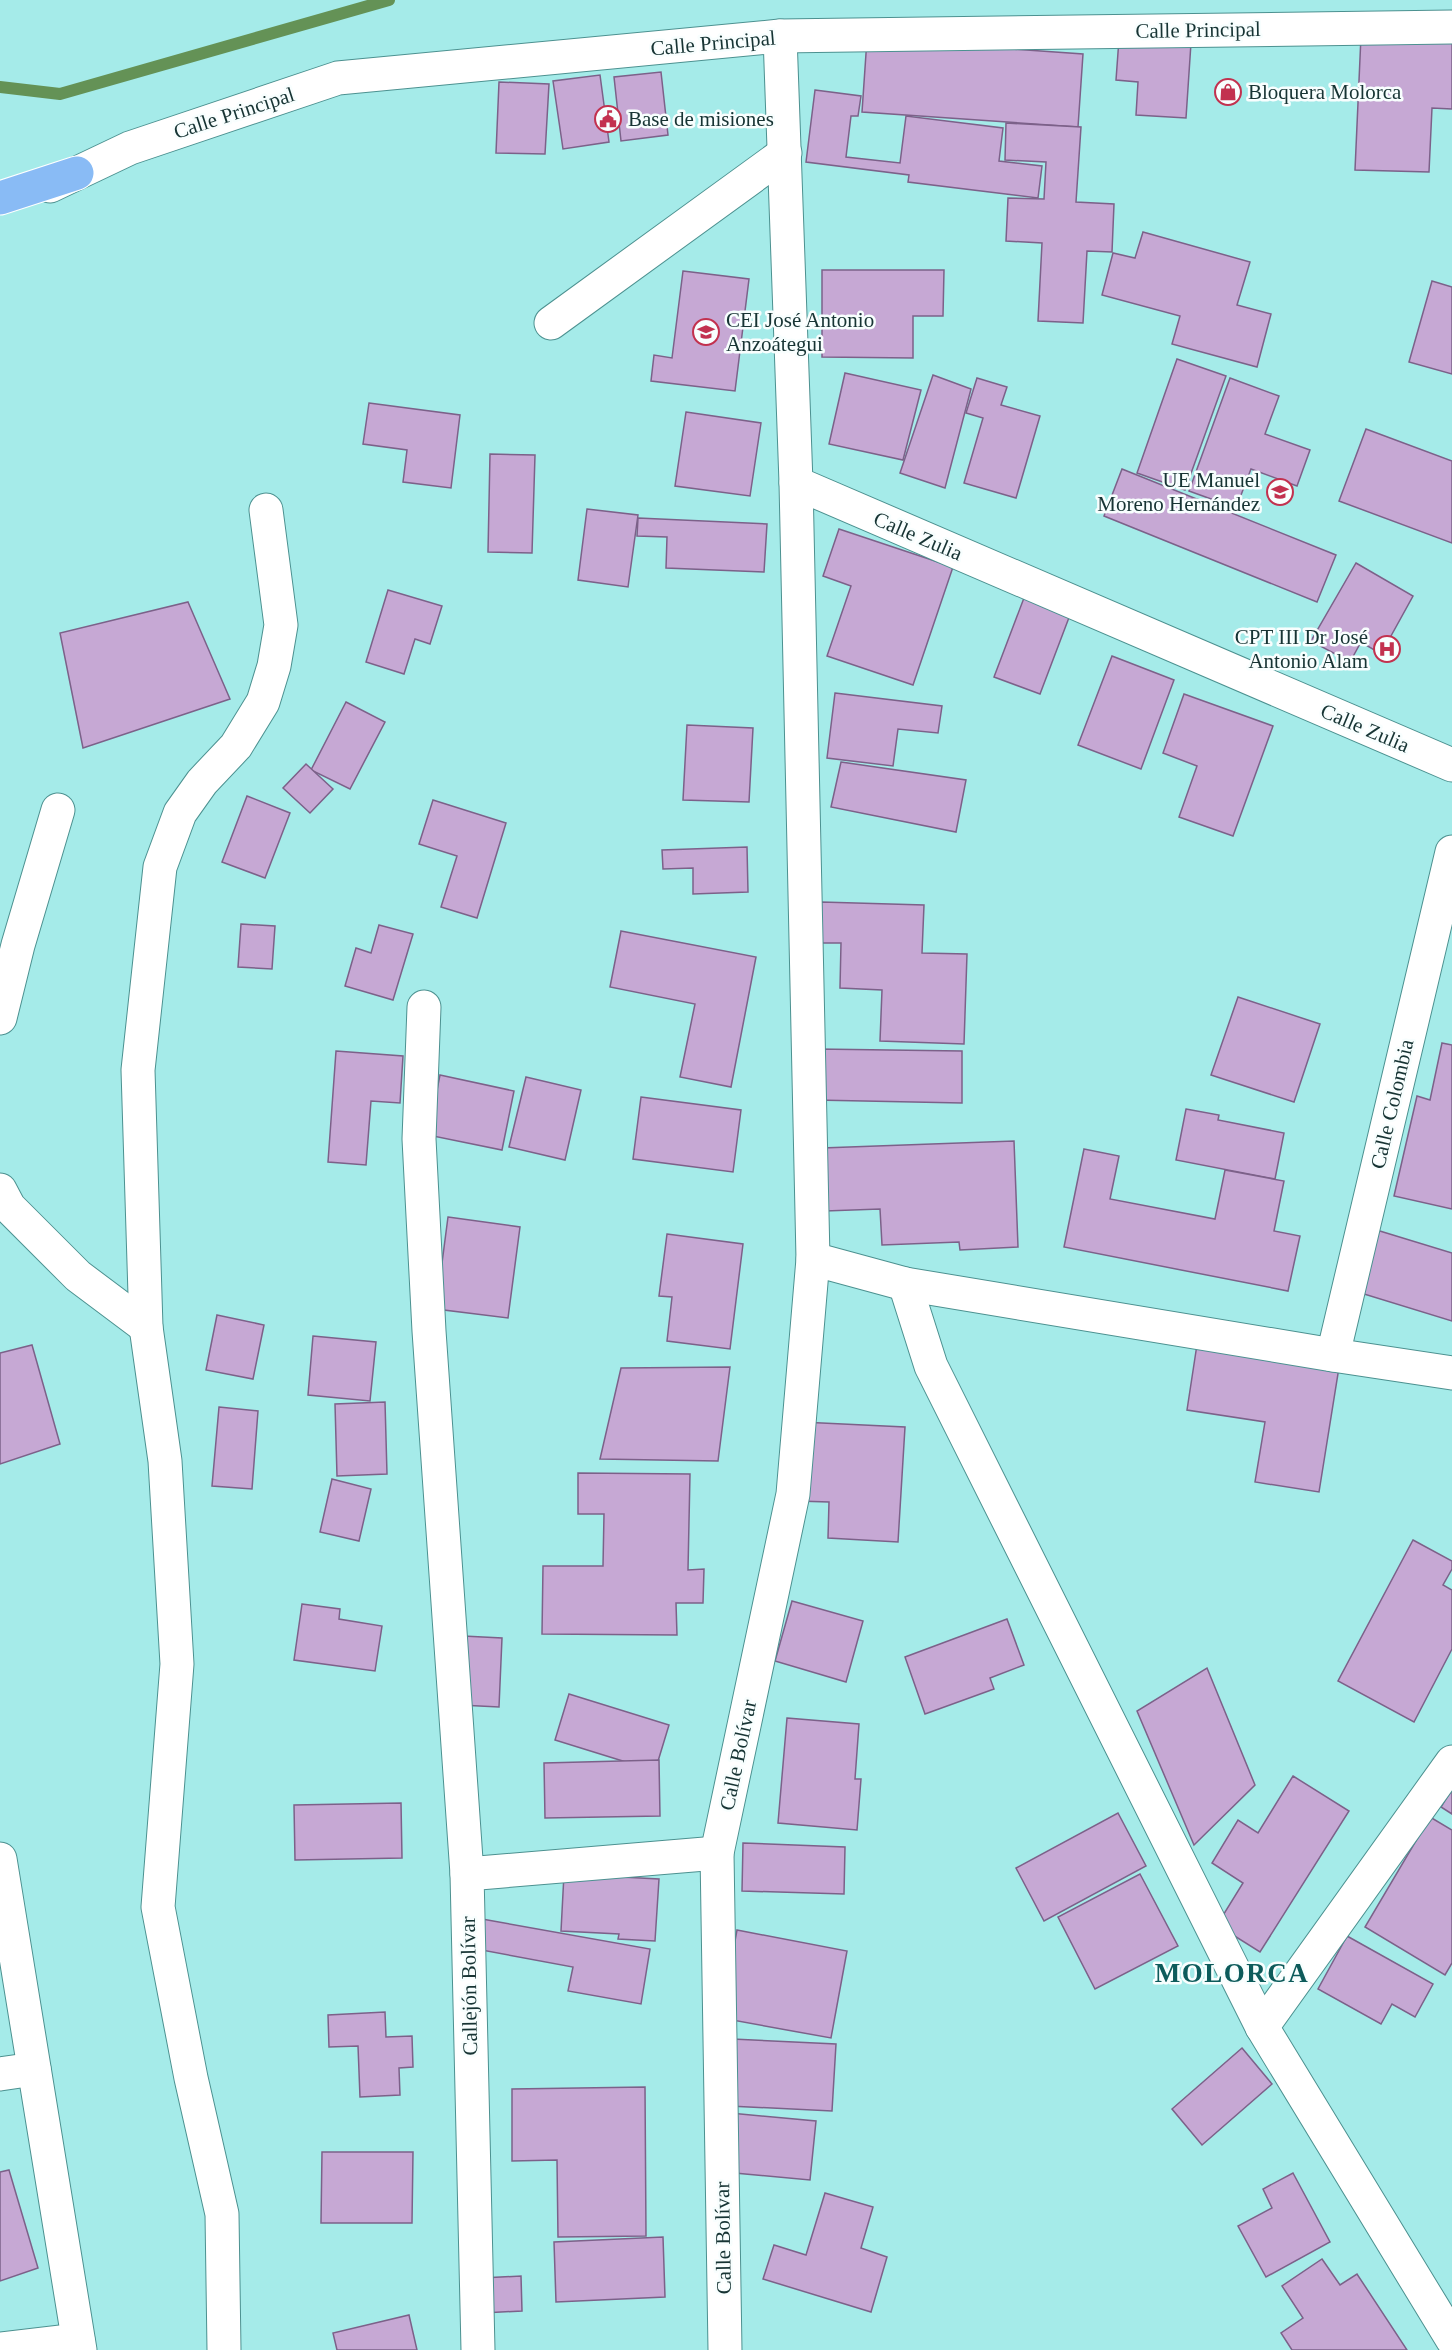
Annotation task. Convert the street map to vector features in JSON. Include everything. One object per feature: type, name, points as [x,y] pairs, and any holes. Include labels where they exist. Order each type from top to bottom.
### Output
[{"type":"main road","points":[[0,198],[77,173]]},
{"type":"street","name":"Calle Principal","points":[[0,210],[130,148],[338,78],[780,36],[1452,27]]},
{"type":"street","points":[[780,36],[796,483]]},
{"type":"street","points":[[551,323],[785,153]]},
{"type":"street","name":"Calle Zulia","points":[[796,483],[1452,765]]},
{"type":"street","name":"Calle Bolívar","points":[[725,2350],[717,1853],[793,1494],[813,1258],[796,483]]},
{"type":"street","points":[[224,2350],[222,2214],[191,2078],[158,1907],[177,1664],[165,1461],[146,1327],[138,1070],[160,867],[180,813],[202,782],[236,746],[263,702],[274,666],[281,625],[266,510]]},
{"type":"street","points":[[0,1018],[18,945],[58,810]]},
{"type":"street","name":"Calle Colombia","points":[[1333,1355],[1452,852]]},
{"type":"street","name":"Callejón Bolívar","points":[[424,1006],[419,1139],[429,1331],[466,1874],[478,2350]]},
{"type":"street","points":[[0,1190],[9,1207],[78,1276],[146,1327]]},
{"type":"street","points":[[813,1258],[905,1284],[1452,1373]]},
{"type":"street","points":[[905,1284],[931,1366],[1262,2027],[1452,2339]]},
{"type":"street","points":[[1262,2027],[1452,1762]]},
{"type":"street","points":[[466,1874],[717,1853]]},
{"type":"street","points":[[0,1859],[79,2345],[0,2349]]},
{"type":"street","points":[[0,2074],[34,2069]]},
{"type":"building","points":[[1361,36],[1452,40],[1452,109],[1432,108],[1429,172],[1355,170]]},
{"type":"building","points":[[867,39],[1083,54],[1078,127],[862,112]]},
{"type":"building","points":[[1119,39],[1191,43],[1186,118],[1136,115],[1138,82],[1116,80]]},
{"type":"building","points":[[661,72],[668,135],[621,141],[614,77]]},
{"type":"building","points":[[600,75],[609,142],[563,149],[553,81]]},
{"type":"building","points":[[499,82],[549,84],[545,154],[496,153]]},
{"type":"building","points":[[815,90],[861,96],[858,116],[851,116],[846,157],[900,163],[906,116],[1003,128],[999,161],[1042,166],[1038,198],[908,182],[909,175],[806,162]]},
{"type":"building","points":[[1006,123],[1081,127],[1076,202],[1114,204],[1112,252],[1087,251],[1083,323],[1038,321],[1042,243],[1006,241],[1008,198],[1044,199],[1046,162],[1005,160]]},
{"type":"building","points":[[1143,232],[1250,262],[1237,305],[1271,314],[1257,367],[1172,344],[1180,316],[1102,295],[1113,253],[1135,258]]},
{"type":"building","points":[[822,270],[944,270],[943,316],[913,316],[913,358],[822,357]]},
{"type":"building","points":[[683,271],[749,279],[735,391],[651,381],[654,355],[672,358]]},
{"type":"building","points":[[1432,281],[1452,287],[1452,374],[1409,362]]},
{"type":"building","points":[[1177,359],[1226,376],[1185,490],[1137,473]]},
{"type":"building","points":[[845,373],[921,390],[903,460],[829,444]]},
{"type":"building","points":[[933,375],[971,389],[945,488],[900,473]]},
{"type":"building","points":[[977,378],[1007,387],[1001,405],[1040,416],[1016,498],[964,483],[983,418],[966,413]]},
{"type":"building","points":[[1230,378],[1279,396],[1265,434],[1310,450],[1297,486],[1251,469],[1236,508],[1189,491]]},
{"type":"building","points":[[369,403],[460,415],[451,488],[403,482],[407,450],[363,444]]},
{"type":"building","points":[[686,412],[761,423],[750,496],[675,486]]},
{"type":"building","points":[[1366,429],[1452,461],[1452,543],[1339,501]]},
{"type":"building","points":[[490,454],[535,455],[532,553],[488,552]]},
{"type":"building","points":[[1122,469],[1336,555],[1317,602],[1104,516]]},
{"type":"building","points":[[587,509],[638,515],[628,587],[578,580]]},
{"type":"building","points":[[638,518],[767,524],[764,572],[666,568],[667,537],[637,536]]},
{"type":"building","points":[[839,529],[953,567],[913,685],[827,656],[851,586],[823,576]]},
{"type":"building","points":[[1356,563],[1413,596],[1381,654],[1361,642],[1350,662],[1311,641]]},
{"type":"building","points":[[388,590],[442,606],[430,644],[415,639],[404,674],[366,662]]},
{"type":"building","points":[[1027,590],[1073,607],[1040,694],[994,677]]},
{"type":"building","points":[[188,602],[230,699],[83,748],[60,633]]},
{"type":"building","points":[[1112,656],[1174,680],[1141,769],[1078,745]]},
{"type":"building","points":[[835,693],[942,706],[938,733],[898,729],[893,766],[827,758]]},
{"type":"building","points":[[1184,694],[1273,726],[1233,836],[1179,817],[1197,766],[1163,753]]},
{"type":"building","points":[[346,702],[385,722],[350,789],[311,770]]},
{"type":"building","points":[[687,725],[753,728],[749,802],[683,800]]},
{"type":"building","points":[[841,762],[966,780],[956,832],[831,807]]},
{"type":"building","points":[[306,764],[333,789],[310,813],[283,788]]},
{"type":"building","points":[[247,796],[290,813],[265,878],[222,862]]},
{"type":"building","points":[[433,800],[506,823],[477,918],[441,907],[457,856],[419,844]]},
{"type":"building","points":[[747,847],[748,892],[693,894],[693,868],[663,869],[662,850]]},
{"type":"building","points":[[821,902],[924,905],[922,953],[967,954],[964,1044],[880,1041],[882,990],[840,988],[841,943],[819,943]]},
{"type":"building","points":[[241,924],[275,926],[272,969],[238,967]]},
{"type":"building","points":[[379,925],[413,934],[393,1000],[345,986],[356,948],[371,953]]},
{"type":"building","points":[[621,931],[756,957],[731,1087],[680,1077],[695,1004],[610,987]]},
{"type":"building","points":[[1238,997],[1320,1024],[1294,1102],[1211,1075]]},
{"type":"building","points":[[1442,1043],[1452,1045],[1452,1209],[1394,1196],[1417,1096],[1430,1100]]},
{"type":"building","points":[[816,1049],[962,1051],[962,1103],[815,1100]]},
{"type":"building","points":[[336,1051],[403,1056],[400,1103],[371,1101],[366,1165],[328,1162]]},
{"type":"building","points":[[440,1075],[514,1091],[502,1150],[428,1135]]},
{"type":"building","points":[[526,1077],[581,1090],[565,1160],[509,1147]]},
{"type":"building","points":[[641,1097],[741,1110],[733,1172],[633,1159]]},
{"type":"building","points":[[1186,1109],[1219,1115],[1218,1120],[1284,1133],[1275,1179],[1176,1160]]},
{"type":"building","points":[[1014,1141],[1018,1247],[960,1250],[959,1242],[882,1245],[880,1209],[825,1211],[822,1148]]},
{"type":"building","points":[[1084,1149],[1119,1156],[1110,1199],[1215,1219],[1225,1170],[1284,1181],[1274,1231],[1300,1236],[1288,1291],[1064,1247]]},
{"type":"building","points":[[448,1217],[520,1227],[508,1318],[436,1309]]},
{"type":"building","points":[[1370,1228],[1452,1253],[1452,1321],[1351,1290]]},
{"type":"building","points":[[667,1234],[743,1244],[730,1349],[667,1341],[672,1297],[659,1296]]},
{"type":"building","points":[[217,1315],[264,1325],[253,1379],[206,1370]]},
{"type":"building","points":[[313,1336],[376,1342],[370,1401],[308,1395]]},
{"type":"building","points":[[1198,1338],[1340,1361],[1319,1492],[1255,1482],[1265,1422],[1187,1410]]},
{"type":"building","points":[[32,1345],[60,1444],[0,1464],[0,1353]]},
{"type":"building","points":[[730,1367],[718,1461],[600,1459],[621,1368]]},
{"type":"building","points":[[385,1402],[387,1474],[337,1476],[335,1404]]},
{"type":"building","points":[[219,1407],[258,1411],[252,1489],[212,1486]]},
{"type":"building","points":[[801,1422],[905,1427],[898,1542],[828,1538],[829,1502],[797,1501]]},
{"type":"building","points":[[578,1473],[690,1474],[688,1570],[704,1569],[703,1603],[676,1603],[677,1635],[542,1634],[543,1566],[603,1566],[604,1514],[578,1514]]},
{"type":"building","points":[[332,1479],[371,1489],[359,1541],[320,1532]]},
{"type":"building","points":[[1413,1540],[1452,1561],[1452,1569],[1443,1585],[1452,1590],[1452,1649],[1414,1722],[1338,1681]]},
{"type":"building","points":[[792,1601],[863,1621],[846,1682],[775,1661]]},
{"type":"building","points":[[302,1604],[340,1609],[339,1619],[382,1626],[375,1671],[294,1660]]},
{"type":"building","points":[[1007,1619],[1024,1665],[990,1678],[994,1689],[925,1714],[905,1657]]},
{"type":"building","points":[[463,1636],[502,1638],[499,1707],[460,1705]]},
{"type":"building","points":[[1207,1668],[1255,1785],[1194,1845],[1137,1711]]},
{"type":"building","points":[[569,1694],[669,1725],[655,1771],[555,1740]]},
{"type":"building","points":[[787,1718],[859,1724],[855,1779],[861,1779],[857,1830],[778,1823]]},
{"type":"building","points":[[659,1760],[660,1816],[545,1818],[544,1763]]},
{"type":"building","points":[[1293,1776],[1349,1811],[1260,1952],[1217,1925],[1243,1883],[1212,1863],[1238,1820],[1258,1833]]},
{"type":"building","points":[[1452,1789],[1452,1814],[1441,1807]]},
{"type":"building","points":[[401,1803],[402,1858],[295,1860],[294,1805]]},
{"type":"building","points":[[1118,1813],[1146,1866],[1044,1921],[1016,1868]]},
{"type":"building","points":[[1430,1817],[1452,1830],[1452,1963],[1445,1975],[1365,1927]]},
{"type":"building","points":[[743,1843],[845,1847],[844,1894],[742,1891]]},
{"type":"building","points":[[564,1874],[659,1879],[655,1941],[618,1939],[619,1934],[561,1931]]},
{"type":"building","points":[[1140,1874],[1178,1946],[1095,1989],[1058,1917]]},
{"type":"building","points":[[482,1919],[650,1949],[641,2004],[568,1991],[573,1967],[476,1949]]},
{"type":"building","points":[[737,1930],[847,1951],[831,2038],[721,2018]]},
{"type":"building","points":[[1347,1936],[1433,1984],[1415,2017],[1392,2004],[1381,2024],[1318,1989]]},
{"type":"building","points":[[385,2012],[386,2037],[412,2036],[413,2067],[399,2068],[400,2095],[360,2097],[358,2046],[329,2047],[328,2015]]},
{"type":"building","points":[[732,2039],[836,2044],[832,2111],[729,2106]]},
{"type":"building","points":[[1242,2048],[1272,2084],[1202,2145],[1172,2109]]},
{"type":"building","points":[[645,2087],[646,2236],[558,2237],[557,2160],[512,2161],[512,2089]]},
{"type":"building","points":[[730,2113],[816,2121],[810,2180],[724,2172]]},
{"type":"building","points":[[322,2152],[413,2152],[412,2223],[321,2223]]},
{"type":"building","points":[[9,2170],[38,2268],[0,2281],[0,2172]]},
{"type":"building","points":[[1293,2173],[1330,2242],[1266,2277],[1238,2226],[1272,2208],[1263,2189]]},
{"type":"building","points":[[825,2193],[873,2207],[861,2248],[887,2257],[871,2312],[763,2279],[774,2245],[806,2255]]},
{"type":"building","points":[[663,2237],[665,2297],[556,2302],[554,2242]]},
{"type":"building","points":[[1322,2259],[1340,2285],[1357,2274],[1407,2350],[1292,2350],[1281,2333],[1303,2318],[1282,2286]]},
{"type":"building","points":[[521,2276],[522,2311],[483,2313],[482,2278]]},
{"type":"building","points":[[409,2315],[417,2350],[337,2350],[333,2333]]},
{"type":"waterway","points":[[0,87],[60,94],[389,0]]},
{"type":"place","name":"Bloquera Molorca","points":[[1228,92]]},
{"type":"place","name":"Base de misiones","points":[[608,119]]},
{"type":"place","name":"CEI José Antonio Anzoátegui","points":[[706,332]]},
{"type":"place","name":"UE Manuel Moreno Hernández","points":[[1280,492]]},
{"type":"place","name":"CPT III Dr José Antonio Alam","points":[[1387,649]]},
{"type":"district","name":"MOLORCA","points":[[1232,1973]]}]
